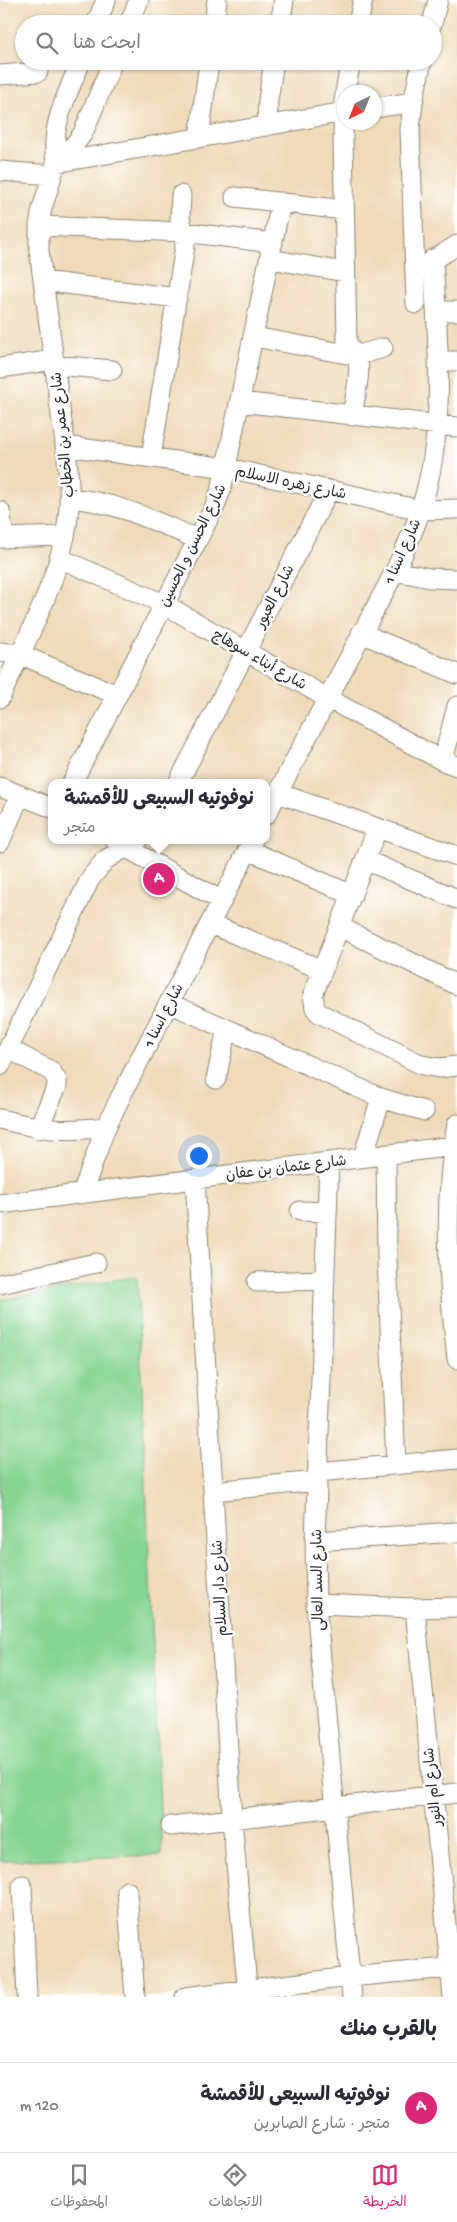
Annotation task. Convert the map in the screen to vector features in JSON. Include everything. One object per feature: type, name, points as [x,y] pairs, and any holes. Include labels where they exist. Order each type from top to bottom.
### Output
[{"type":"street","points":[[100,15],[106,0]]},
{"type":"street","points":[[133,15],[139,0]]},
{"type":"street","points":[[216,15],[218,0]]},
{"type":"street","points":[[282,15],[284,0]]},
{"type":"street","points":[[360,15],[363,0]]},
{"type":"street","points":[[434,15],[438,0]]},
{"type":"street","points":[[54,169],[56,126],[78,70]]},
{"type":"street","points":[[54,169],[82,133],[109,70]]},
{"type":"street","points":[[199,138],[208,70]]},
{"type":"street","points":[[267,126],[268,100],[273,70]]},
{"type":"street","points":[[346,85],[349,70]]},
{"type":"street","points":[[416,304],[410,129],[412,102],[420,70]]},
{"type":"street","points":[[0,75],[38,72]]},
{"type":"street","points":[[382,107],[412,102]]},
{"type":"street","points":[[0,170],[54,169],[199,138],[267,126],[337,110]]},
{"type":"street","points":[[344,130],[347,341],[350,351],[354,354],[358,368],[352,416]]},
{"type":"street","name":"شارع عمر بن الخطاب","points":[[0,698],[59,558],[65,536],[70,498],[39,250],[39,226],[54,169]]},
{"type":"street","points":[[151,457],[185,246],[180,218],[181,195]]},
{"type":"street","points":[[235,197],[344,210]]},
{"type":"street","name":"شارع الحسن و الحسين","points":[[74,779],[216,504],[227,468],[281,202]]},
{"type":"street","points":[[39,226],[184,232],[272,251],[345,272]]},
{"type":"street","points":[[414,272],[457,245]]},
{"type":"street","name":"شارع اسنا 1","points":[[270,807],[395,571],[421,510],[431,468],[436,426],[448,361],[436,311],[433,259]]},
{"type":"street","points":[[43,281],[177,298]]},
{"type":"street","points":[[436,311],[457,311]]},
{"type":"street","points":[[254,337],[354,354],[383,348]]},
{"type":"street","points":[[0,368],[54,362],[112,370]]},
{"type":"street","points":[[240,402],[457,427]]},
{"type":"street","name":"شارع زهره الاسلام","points":[[65,446],[227,468],[421,510],[457,509]]},
{"type":"street","name":"شارع العبور","points":[[180,779],[329,490]]},
{"type":"street","points":[[70,498],[95,500],[111,504],[197,539]]},
{"type":"street","points":[[0,511],[2,538],[65,536]]},
{"type":"street","name":"شارع أبناء سوهاج","points":[[59,558],[164,604],[327,698],[450,763]]},
{"type":"street","points":[[395,571],[430,578],[457,579]]},
{"type":"street","points":[[361,633],[457,674]]},
{"type":"street","points":[[0,652],[19,654],[117,695]]},
{"type":"street","points":[[450,763],[457,706]]},
{"type":"street","points":[[0,787],[48,806]]},
{"type":"street","points":[[278,793],[457,856]]},
{"type":"street","points":[[0,842],[20,795]]},
{"type":"street","points":[[377,829],[313,995],[315,1008],[319,1013],[422,1065],[439,1068],[457,1066]]},
{"type":"street","points":[[0,1066],[90,879],[105,860],[123,844]]},
{"type":"street","points":[[128,844],[222,901]]},
{"type":"street","points":[[250,845],[352,895]]},
{"type":"street","name":"شارع اسنا 1","points":[[82,1193],[106,1127],[250,845]]},
{"type":"street","points":[[365,860],[457,899]]},
{"type":"street","points":[[210,924],[323,970]]},
{"type":"street","points":[[340,927],[457,984]]},
{"type":"street","points":[[169,1003],[381,1098],[424,1111]]},
{"type":"street","points":[[216,1079],[226,1029]]},
{"type":"street","points":[[9,1049],[51,1070],[57,1080],[57,1086],[38,1129]]},
{"type":"street","points":[[363,1157],[381,1098]]},
{"type":"street","points":[[0,1119],[38,1129],[60,1131],[106,1127]]},
{"type":"street","points":[[457,1124],[453,1146],[453,1213],[450,1273],[457,1359]]},
{"type":"street","name":"شارع عثمان بن عفان","points":[[0,1204],[453,1146]]},
{"type":"street","points":[[386,1154],[387,1258],[396,1465]]},
{"type":"street","name":"شارع السد العالى","points":[[329,1162],[316,1541],[316,1604],[333,1808],[352,1997]]},
{"type":"street","name":"شارع دار السلام","points":[[195,1179],[232,1819],[248,1993]]},
{"type":"street","points":[[300,1211],[327,1212]]},
{"type":"street","points":[[0,1284],[96,1263]]},
{"type":"street","points":[[257,1282],[325,1280]]},
{"type":"street","points":[[213,1491],[396,1465],[457,1459]]},
{"type":"street","points":[[316,1541],[457,1532]]},
{"type":"street","points":[[316,1604],[414,1608],[457,1607]]},
{"type":"street","name":"شارع ام النور","points":[[414,1608],[433,1796],[454,1968],[453,1997]]},
{"type":"street","points":[[171,1826],[457,1793]]},
{"type":"street","points":[[22,1885],[27,1997]]},
{"type":"street","points":[[127,1891],[135,1997]]},
{"type":"street","points":[[185,1997],[248,1993],[350,1977],[454,1968]]},
{"type":"green space","points":[[137,1276],[162,1855],[0,1861],[0,1300]]},
{"type":"place","name":"نوفوتيه السبيعى للأقمشة","points":[[159,879]]}]
